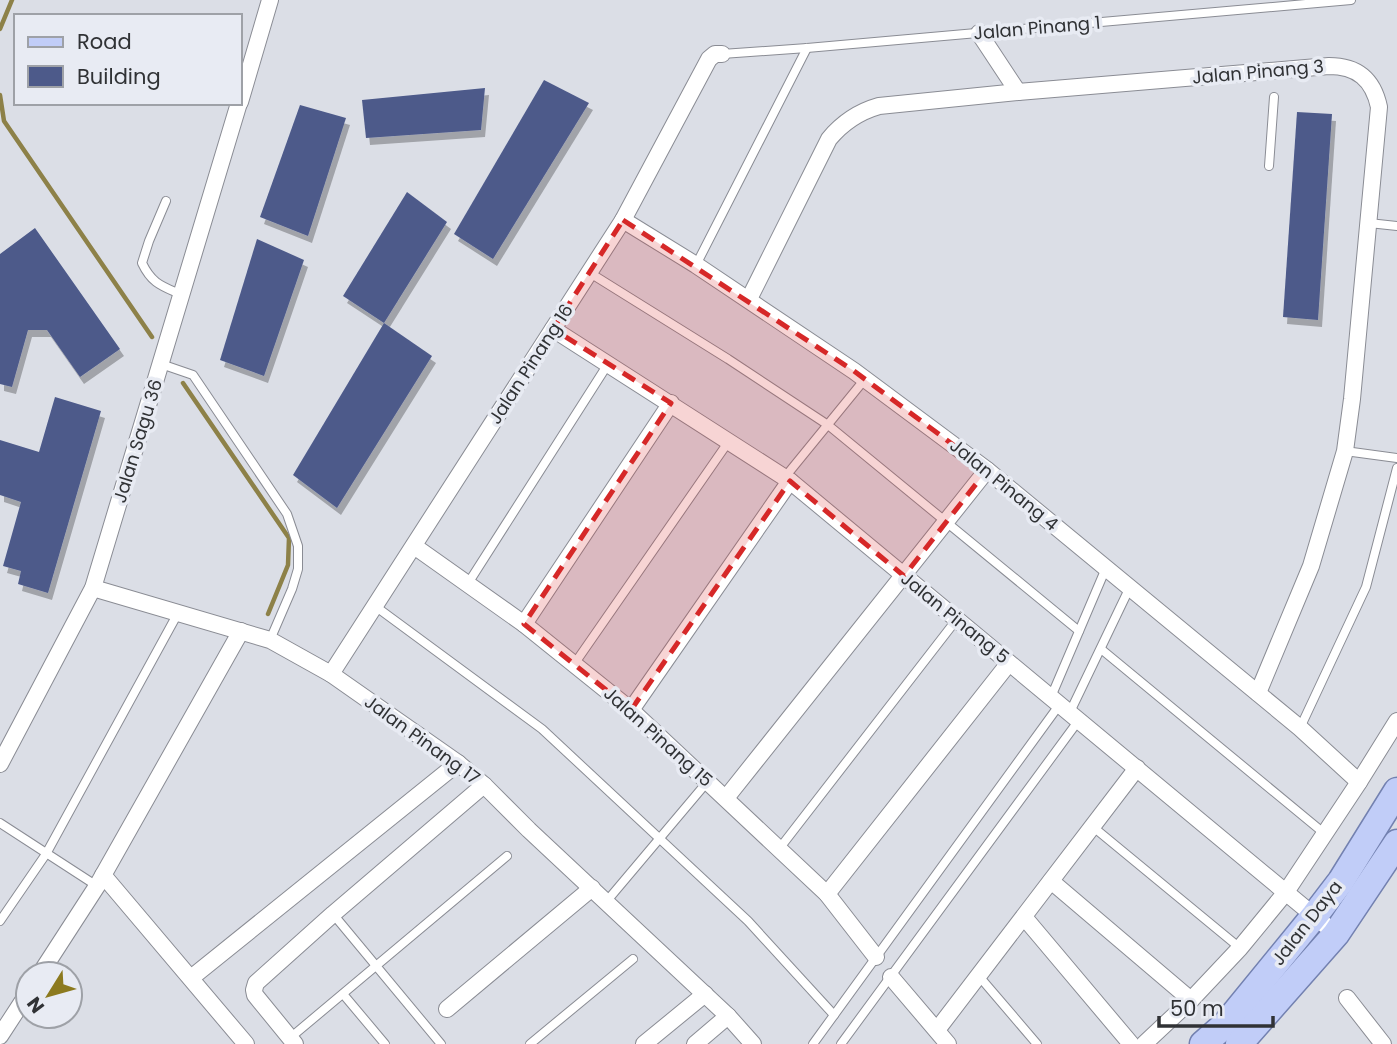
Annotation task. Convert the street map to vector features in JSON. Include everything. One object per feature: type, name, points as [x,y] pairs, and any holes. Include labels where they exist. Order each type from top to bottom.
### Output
[{"type":"main road","name":"Jalan Daya","points":[[1203,1044],[1226,1024],[1315,915],[1341,881],[1397,791]]},
{"type":"main road","name":"Jalan Daya","points":[[1242,1043],[1336,934],[1397,843]]},
{"type":"street","name":"Jalan Sagu 36","points":[[242,92],[270,0]]},
{"type":"street","points":[[979,33],[1018,92]]},
{"type":"street","name":"Jalan Pinang 16","points":[[331,674],[623,220],[709,59],[715,54],[722,54]]},
{"type":"street","name":"Jalan Pinang 3","points":[[749,299],[829,139],[838,128],[863,111],[880,106],[1018,92],[1329,66],[1342,66],[1363,76],[1372,86],[1379,107],[1345,451],[1311,566],[1258,693]]},
{"type":"street","name":"Jalan Sagu 36","points":[[0,764],[93,588],[238,105]]},
{"type":"street","name":"Jalan Pinang 4","points":[[623,220],[749,299],[865,379],[987,470],[1300,728],[1359,782]]},
{"type":"street","name":"Jalan Pinang 5","points":[[553,329],[788,479],[1336,934]]},
{"type":"street","points":[[524,624],[671,403]]},
{"type":"street","points":[[726,798],[987,470]]},
{"type":"street","points":[[631,710],[788,479]]},
{"type":"street","name":"Jalan Pinang 15","points":[[414,546],[524,624],[631,710],[827,894],[876,957]]},
{"type":"street","name":"Jalan Pinang 17","points":[[93,588],[270,640],[331,674],[458,763],[484,785],[728,1016],[752,1044]]},
{"type":"street","points":[[49,960],[100,880],[241,631]]},
{"type":"street","points":[[827,894],[1009,663]]},
{"type":"street","points":[[1144,1044],[1191,1000],[1240,948],[1286,892],[1397,721]]},
{"type":"street","points":[[191,978],[458,763]]},
{"type":"street","points":[[937,1030],[1137,768]]},
{"type":"street","points":[[293,1041],[255,995],[256,983],[484,785]]},
{"type":"street","points":[[100,880],[191,978],[246,1044]]},
{"type":"street","points":[[1051,881],[1191,1000]]},
{"type":"street","points":[[447,1009],[592,888]]},
{"type":"street","points":[[1024,917],[1131,1044]]},
{"type":"street","points":[[891,977],[948,1044]]},
{"type":"street","points":[[644,1044],[705,994]]},
{"type":"street","points":[[1346,998],[1383,1044]]},
{"type":"street","points":[[0,1036],[14,1014]]},
{"type":"street","points":[[695,1044],[728,1016]]},
{"type":"lane","name":"Jalan Pinang 1","points":[[722,54],[1352,0]]},
{"type":"lane","points":[[696,265],[807,48]]},
{"type":"lane","points":[[1269,166],[1274,97]]},
{"type":"lane","points":[[166,201],[142,262],[149,276],[159,285],[182,295]]},
{"type":"lane","points":[[1368,223],[1397,226]]},
{"type":"lane","points":[[590,273],[828,425],[1079,631]]},
{"type":"lane","points":[[161,364],[193,375],[287,514],[298,546],[298,569],[270,640]]},
{"type":"lane","points":[[467,584],[608,364]]},
{"type":"lane","points":[[788,479],[865,379]]},
{"type":"lane","points":[[575,663],[729,441]]},
{"type":"lane","points":[[1345,451],[1397,458]]},
{"type":"lane","points":[[1300,728],[1366,587],[1397,468]]},
{"type":"lane","points":[[813,1044],[1065,709],[1079,631],[1107,567]]},
{"type":"lane","points":[[847,1042],[1065,709],[1101,649],[1130,587]]},
{"type":"lane","points":[[374,606],[542,729],[748,921],[834,1015]]},
{"type":"lane","points":[[0,920],[46,854],[178,612]]},
{"type":"lane","points":[[779,849],[957,619]]},
{"type":"lane","points":[[1101,649],[1325,834]]},
{"type":"lane","points":[[606,902],[708,781]]},
{"type":"lane","points":[[0,823],[46,854],[100,880]]},
{"type":"lane","points":[[1092,826],[1240,948]]},
{"type":"lane","points":[[293,1041],[343,994],[507,856]]},
{"type":"lane","points":[[333,914],[441,1044]]},
{"type":"lane","points":[[530,1044],[633,959]]},
{"type":"lane","points":[[978,975],[1037,1044]]},
{"type":"lane","points":[[343,994],[385,1044]]},
{"type":"highlighted area","points":[[623,220],[854,371],[987,470],[904,576],[790,481],[631,710],[524,624],[671,403],[553,329]]},
{"type":"building","points":[[544,80],[589,103],[493,259],[454,234]]},
{"type":"building","points":[[485,88],[481,130],[366,138],[362,100]]},
{"type":"building","points":[[300,105],[346,118],[308,236],[260,217]]},
{"type":"building","points":[[1297,112],[1332,114],[1318,320],[1283,317]]},
{"type":"building","points":[[407,192],[447,222],[384,323],[343,296]]},
{"type":"building","points":[[35,228],[120,349],[80,377],[47,330],[28,330],[12,387],[0,384],[0,254]]},
{"type":"building","points":[[257,239],[304,260],[264,376],[220,360]]},
{"type":"building","points":[[384,323],[432,356],[337,508],[293,475]]},
{"type":"building","points":[[55,397],[101,411],[48,593],[18,584],[21,571],[3,566],[21,502],[0,495],[0,440],[39,452]]},
{"type":"waterway","points":[[0,29],[12,0]]},
{"type":"waterway","points":[[0,95],[4,121],[152,337]]},
{"type":"waterway","points":[[183,383],[289,538],[288,565],[268,614]]}]
